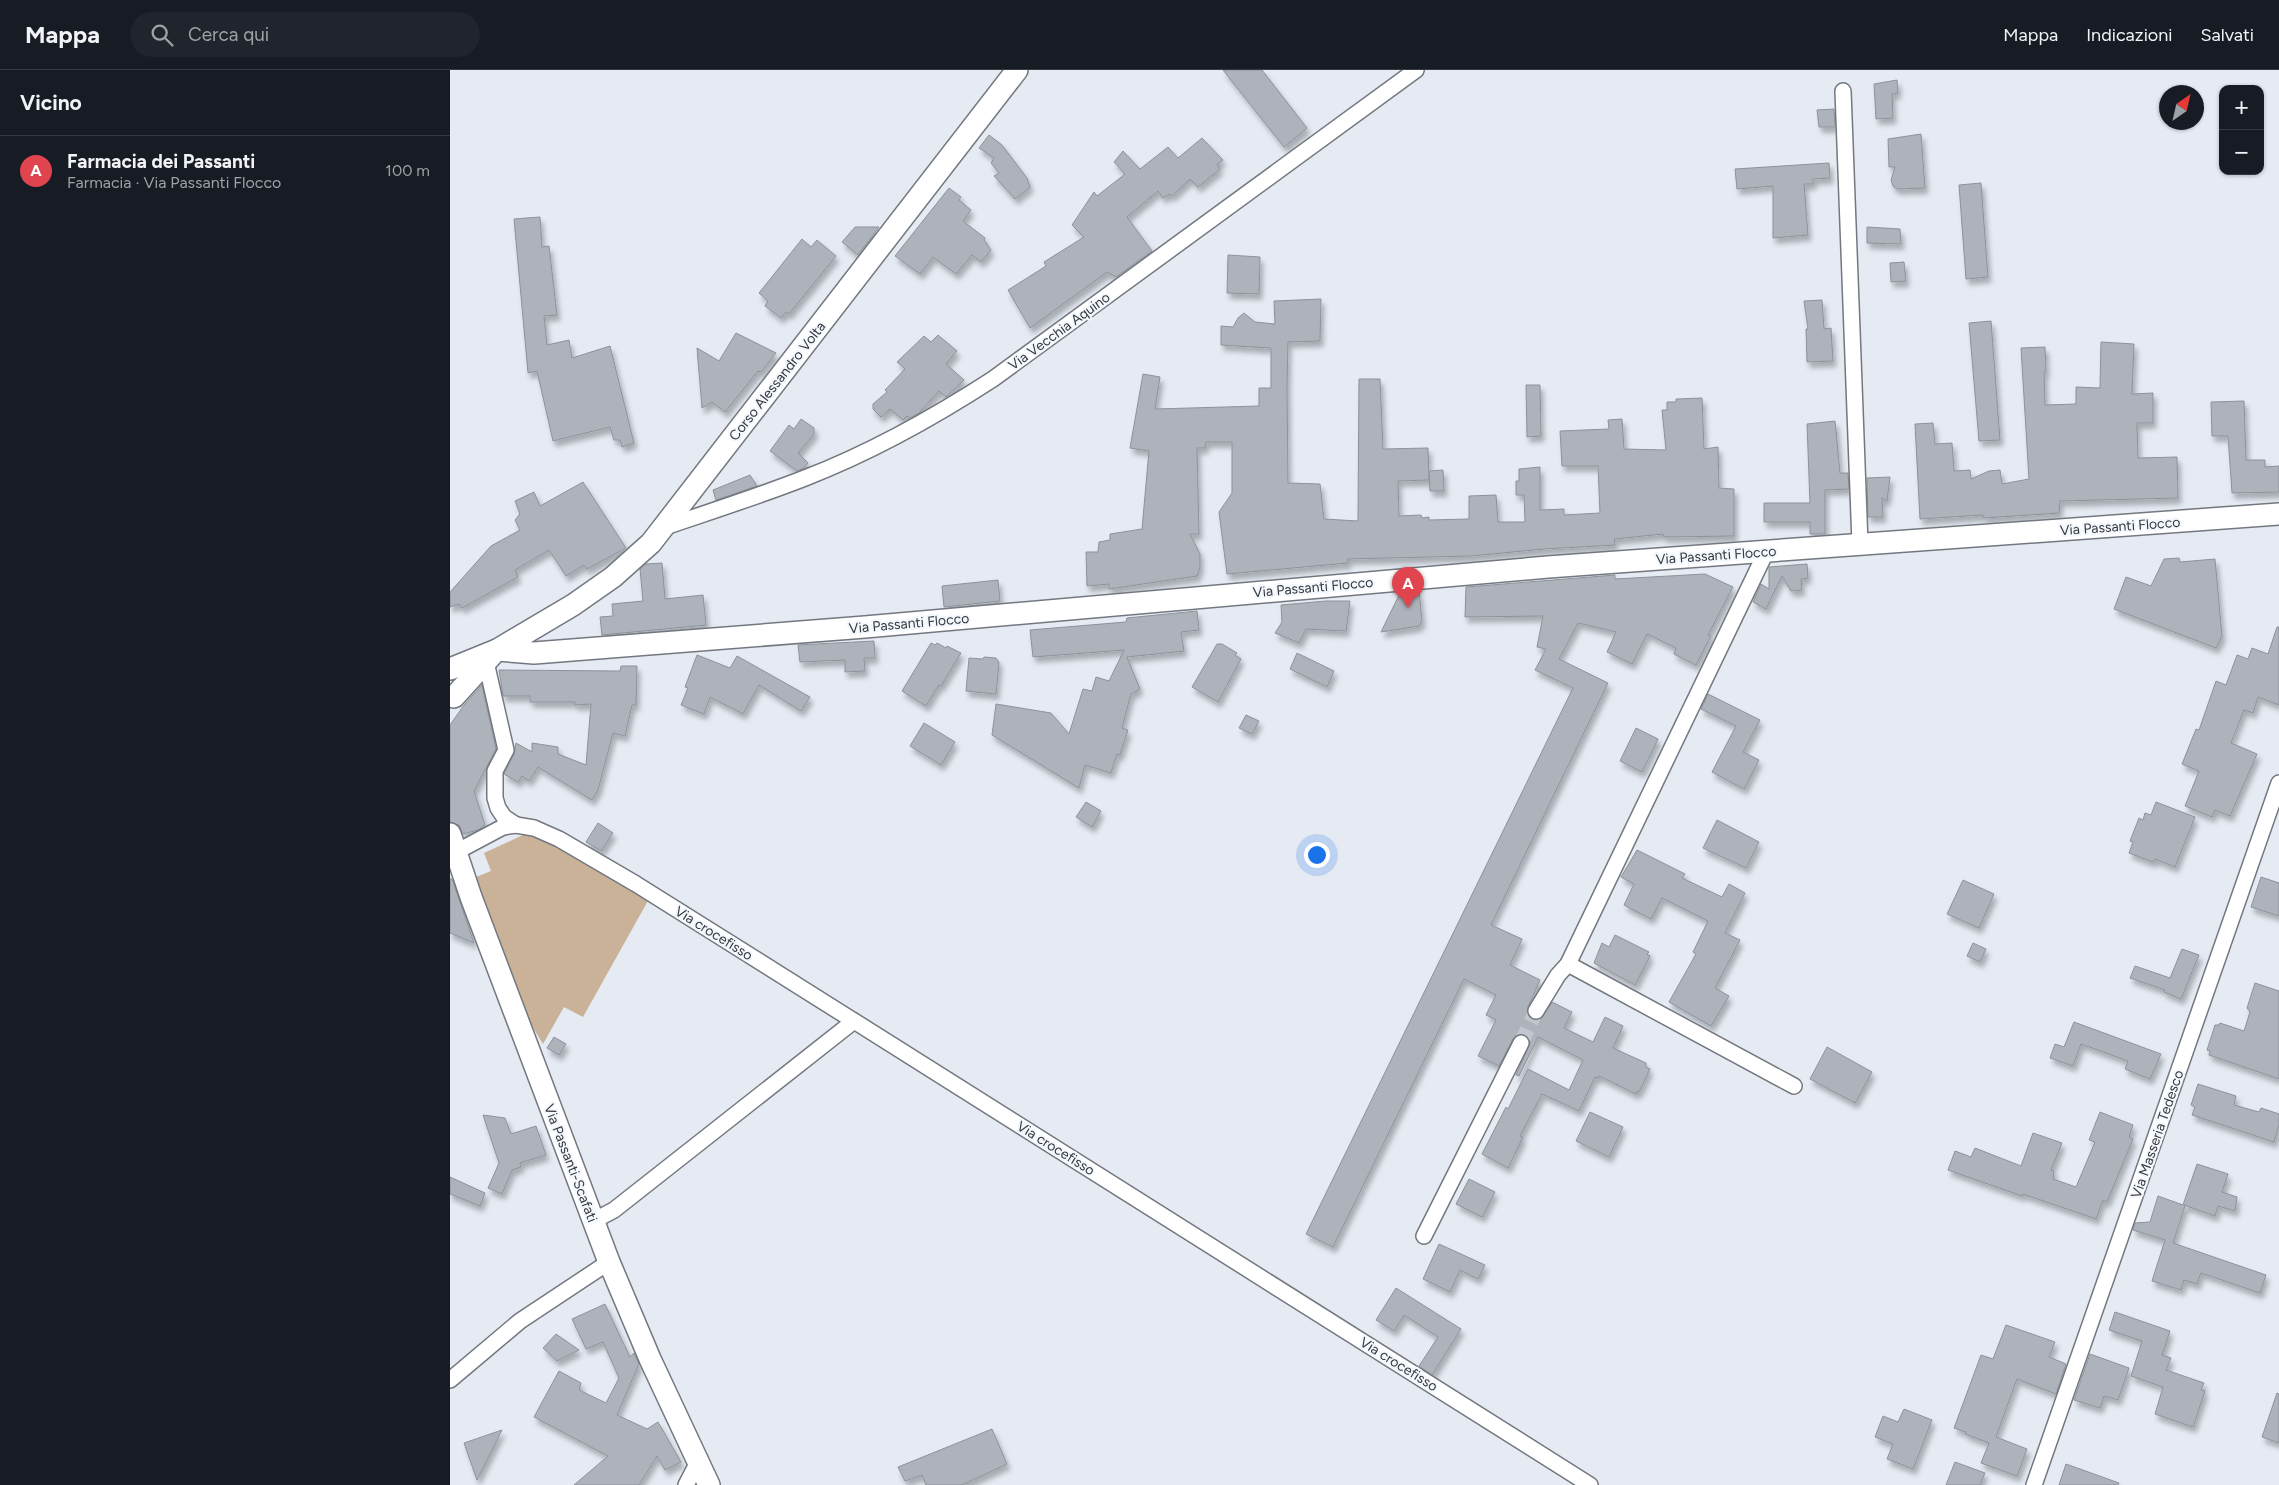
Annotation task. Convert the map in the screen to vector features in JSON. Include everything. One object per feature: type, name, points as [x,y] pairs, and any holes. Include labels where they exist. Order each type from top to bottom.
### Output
[{"type":"main road","name":"Corso Alessandro Volta","points":[[491,656],[573,605],[613,577],[645,549],[665,526],[1017,70]]},
{"type":"main road","name":"Via Passanti Flocco","points":[[491,656],[865,627],[1548,567],[2279,514]]},
{"type":"main road","points":[[450,668],[491,656]]},
{"type":"main road","points":[[451,696],[491,656]]},
{"type":"main road","name":"Via Passanti-Scafati","points":[[453,843],[609,1262],[650,1359],[709,1485]]},
{"type":"street","name":"Via Vecchia Aquino","points":[[665,526],[805,478],[874,448],[941,413],[1000,373],[1416,70]]},
{"type":"street","points":[[1843,91],[1860,544]]},
{"type":"street","points":[[1536,1011],[1558,975],[1568,964],[1766,552]]},
{"type":"street","name":"Via crocefisso","points":[[491,656],[506,750],[496,771],[495,798],[498,808],[504,817],[516,825],[534,828],[559,839],[854,1021],[1590,1485]]},
{"type":"street","name":"Via Masseria Tedesco","points":[[2034,1485],[2279,783]]},
{"type":"street","points":[[453,843],[503,827],[516,825]]},
{"type":"street","points":[[1568,964],[1794,1086]]},
{"type":"street","points":[[593,1221],[614,1210],[854,1021]]},
{"type":"street","points":[[1424,1236],[1521,1042]]},
{"type":"street","points":[[450,1380],[520,1320],[609,1262]]},
{"type":"street","points":[[686,1485],[698,1462]]},
{"type":"shaded area","points":[[525,834],[549,840],[649,899],[583,1017],[564,1007],[543,1044],[527,1018],[476,877],[491,871],[484,853]]},
{"type":"building","points":[[1223,70],[1262,70],[1307,128],[1284,147]]},
{"type":"building","points":[[1897,80],[1898,93],[1892,94],[1893,118],[1876,119],[1874,84]]},
{"type":"building","points":[[1834,109],[1835,127],[1819,127],[1817,110]]},
{"type":"building","points":[[1921,134],[1925,188],[1897,189],[1893,186],[1891,180],[1895,167],[1889,167],[1888,139]]},
{"type":"building","points":[[989,135],[1002,145],[1027,178],[1030,187],[1015,199],[994,176],[999,173],[991,163],[994,158],[979,148]]},
{"type":"building","points":[[1202,138],[1223,160],[1217,164],[1220,169],[1198,187],[1190,179],[1172,196],[1169,194],[1163,198],[1158,191],[1127,217],[1152,251],[1116,277],[1107,272],[1030,328],[1008,290],[1046,266],[1044,262],[1084,237],[1072,225],[1094,192],[1097,196],[1125,174],[1114,162],[1123,151],[1140,169],[1168,147],[1178,158]]},
{"type":"building","points":[[1829,163],[1830,178],[1813,179],[1813,184],[1804,184],[1808,235],[1773,238],[1773,186],[1737,189],[1735,169]]},
{"type":"building","points":[[1981,183],[1988,277],[1966,279],[1959,185]]},
{"type":"building","points":[[949,188],[961,197],[959,200],[971,210],[963,221],[985,238],[984,240],[991,250],[981,262],[972,255],[956,274],[933,257],[920,274],[895,256]]},
{"type":"building","points":[[540,217],[542,247],[549,246],[557,315],[544,316],[547,345],[569,340],[572,358],[610,346],[634,443],[622,447],[620,440],[614,440],[610,427],[553,441],[537,371],[528,373],[514,219]]},
{"type":"building","points":[[855,227],[879,227],[858,255],[842,242]]},
{"type":"building","points":[[1867,227],[1900,229],[1901,244],[1867,243]]},
{"type":"building","points":[[802,239],[811,247],[817,240],[836,256],[789,314],[786,312],[781,318],[765,306],[768,301],[759,293]]},
{"type":"building","points":[[1228,255],[1260,257],[1259,294],[1227,293]]},
{"type":"building","points":[[1904,262],[1906,281],[1891,282],[1890,263]]},
{"type":"building","points":[[1321,299],[1320,341],[1288,342],[1288,483],[1320,484],[1324,519],[1358,521],[1359,379],[1380,379],[1383,449],[1428,448],[1429,480],[1398,481],[1399,516],[1421,515],[1422,518],[1429,517],[1429,520],[1469,519],[1469,496],[1496,495],[1498,522],[1525,522],[1524,495],[1516,495],[1516,481],[1519,481],[1519,469],[1540,467],[1540,510],[1564,509],[1564,515],[1600,513],[1598,466],[1562,466],[1560,431],[1609,429],[1608,420],[1622,419],[1624,449],[1666,450],[1662,410],[1667,410],[1667,402],[1676,402],[1676,399],[1702,398],[1704,449],[1718,447],[1719,488],[1734,489],[1734,536],[1664,537],[1663,534],[1614,539],[1615,545],[1471,556],[1348,559],[1348,563],[1227,574],[1219,512],[1232,493],[1232,442],[1206,442],[1205,448],[1197,448],[1199,534],[1190,534],[1200,554],[1200,567],[1197,576],[1109,589],[1109,584],[1087,586],[1086,552],[1098,552],[1099,542],[1110,540],[1110,534],[1142,529],[1149,451],[1130,448],[1143,374],[1160,377],[1155,409],[1259,406],[1259,388],[1271,388],[1271,348],[1221,345],[1221,326],[1233,327],[1238,318],[1244,313],[1255,322],[1275,324],[1274,301]]},
{"type":"building","points":[[1822,300],[1824,329],[1831,328],[1833,361],[1807,362],[1806,329],[1808,329],[1804,301]]},
{"type":"building","points":[[1991,321],[2000,440],[1979,441],[1969,323]]},
{"type":"building","points":[[736,333],[776,353],[761,372],[758,371],[725,412],[712,402],[702,408],[697,348],[719,361]]},
{"type":"building","points":[[938,335],[957,351],[946,364],[964,380],[946,397],[939,391],[919,413],[910,418],[907,416],[903,420],[890,409],[881,417],[873,409],[873,404],[887,392],[885,390],[905,369],[897,362],[924,336],[931,342]]},
{"type":"building","points":[[2101,342],[2134,344],[2132,394],[2153,393],[2153,423],[2137,423],[2138,458],[2177,457],[2178,498],[2060,501],[2059,513],[1984,518],[1983,515],[1920,519],[1915,424],[1933,423],[1935,444],[1952,443],[1954,471],[1970,470],[1971,479],[1989,471],[2000,470],[2002,484],[2029,479],[2021,348],[2045,347],[2045,405],[2076,404],[2076,387],[2100,388]]},
{"type":"building","points":[[1526,385],[1540,385],[1541,436],[1527,437]]},
{"type":"building","points":[[2244,401],[2246,460],[2265,460],[2265,467],[2279,466],[2279,492],[2232,493],[2228,436],[2212,436],[2211,402]]},
{"type":"building","points":[[801,419],[814,428],[814,434],[798,453],[808,463],[804,468],[797,471],[770,451],[789,425],[794,429]]},
{"type":"building","points":[[1835,421],[1840,473],[1848,473],[1849,489],[1825,490],[1825,534],[1810,534],[1810,522],[1764,522],[1764,503],[1810,503],[1807,424]]},
{"type":"building","points":[[1443,470],[1444,491],[1430,491],[1429,471]]},
{"type":"building","points":[[750,475],[757,486],[716,500],[713,490]]},
{"type":"building","points":[[1890,477],[1887,501],[1882,498],[1883,517],[1868,517],[1867,478]]},
{"type":"building","points":[[583,482],[626,548],[587,569],[584,565],[566,576],[549,550],[515,570],[518,577],[462,608],[459,604],[450,607],[450,592],[491,546],[520,530],[515,520],[520,514],[515,501],[534,492],[540,506]]},
{"type":"building","points":[[2179,558],[2180,562],[2215,559],[2222,636],[2216,648],[2114,609],[2126,577],[2151,586],[2164,559]]},
{"type":"building","points":[[662,563],[665,599],[703,595],[706,625],[602,635],[600,617],[613,616],[612,604],[643,601],[640,569],[646,564]]},
{"type":"building","points":[[1807,564],[1808,578],[1801,579],[1802,590],[1791,591],[1782,576],[1766,609],[1753,602],[1761,584],[1769,589],[1769,567]]},
{"type":"building","points":[[1705,574],[1733,587],[1708,635],[1711,636],[1696,665],[1674,654],[1676,648],[1647,634],[1632,664],[1607,652],[1616,632],[1578,623],[1559,659],[1608,683],[1491,925],[1522,939],[1510,965],[1540,980],[1528,1007],[1528,1016],[1535,1020],[1541,1019],[1552,1002],[1572,1012],[1564,1028],[1593,1042],[1605,1017],[1623,1026],[1613,1048],[1646,1063],[1646,1067],[1650,1069],[1639,1092],[1637,1091],[1636,1094],[1599,1076],[1598,1078],[1595,1077],[1579,1111],[1542,1094],[1520,1136],[1523,1137],[1508,1168],[1482,1154],[1528,1069],[1569,1090],[1583,1060],[1538,1037],[1519,1076],[1516,1075],[1530,1043],[1529,1037],[1521,1034],[1513,1039],[1499,1066],[1478,1056],[1496,1020],[1486,1015],[1496,995],[1464,979],[1333,1247],[1306,1234],[1573,688],[1535,670],[1546,649],[1537,647],[1543,616],[1465,617],[1466,587],[1615,575],[1615,579]]},
{"type":"building","points":[[998,580],[1000,601],[944,607],[942,586]]},
{"type":"building","points":[[1419,591],[1422,621],[1419,626],[1381,632],[1400,593]]},
{"type":"building","points":[[1350,601],[1346,631],[1306,629],[1299,643],[1275,633],[1282,622],[1281,605]]},
{"type":"building","points":[[1197,611],[1199,630],[1181,632],[1184,651],[1127,657],[1140,689],[1131,694],[1122,728],[1128,730],[1120,755],[1117,754],[1111,773],[1085,765],[1079,788],[992,735],[996,704],[1051,713],[1069,734],[1083,689],[1092,691],[1096,677],[1109,681],[1124,650],[1033,657],[1030,630],[1126,622],[1127,618]]},
{"type":"building","points":[[2277,627],[2279,627],[2279,705],[2258,697],[2253,713],[2244,710],[2231,743],[2257,754],[2230,816],[2215,810],[2212,817],[2185,806],[2199,771],[2182,764],[2196,729],[2199,730],[2216,681],[2226,685],[2237,655],[2248,659],[2252,648],[2268,654]]},
{"type":"building","points":[[874,641],[875,658],[864,658],[865,671],[845,672],[845,660],[800,662],[798,645]]},
{"type":"building","points":[[931,643],[935,645],[937,643],[946,648],[947,646],[961,653],[926,706],[902,691]]},
{"type":"building","points":[[1217,644],[1222,644],[1237,653],[1235,655],[1241,659],[1218,702],[1192,687]]},
{"type":"building","points":[[1297,653],[1334,671],[1327,687],[1290,669]]},
{"type":"building","points":[[697,655],[730,668],[737,656],[810,697],[801,711],[759,685],[743,714],[710,697],[704,714],[681,705],[688,688],[685,687]]},
{"type":"building","points":[[984,657],[996,658],[999,662],[996,694],[966,691],[969,658],[983,659]]},
{"type":"building","points":[[621,666],[637,666],[636,705],[632,705],[625,736],[613,733],[598,790],[592,800],[538,767],[529,781],[522,776],[518,782],[504,774],[514,754],[516,743],[532,752],[532,743],[558,747],[558,754],[586,765],[591,704],[575,705],[575,702],[530,702],[530,696],[503,696],[499,670],[620,671]]},
{"type":"building","points":[[482,685],[496,749],[474,791],[485,825],[478,830],[463,834],[459,825],[450,822],[450,725],[464,705]]},
{"type":"building","points":[[1708,694],[1760,720],[1743,752],[1759,760],[1744,789],[1712,772],[1736,726],[1701,709]]},
{"type":"building","points":[[1246,715],[1259,721],[1252,734],[1239,728]]},
{"type":"building","points":[[924,723],[955,742],[941,765],[910,746]]},
{"type":"building","points":[[1636,728],[1658,739],[1642,772],[1620,761]]},
{"type":"building","points":[[1086,802],[1101,811],[1092,827],[1076,817]]},
{"type":"building","points":[[2156,802],[2195,817],[2175,867],[2155,859],[2153,862],[2129,853],[2133,842],[2130,841],[2139,818],[2143,820],[2145,813],[2151,815]]},
{"type":"building","points":[[1717,820],[1759,842],[1746,868],[1703,848]]},
{"type":"building","points":[[598,823],[613,833],[601,851],[586,842]]},
{"type":"building","points":[[1637,850],[1685,874],[1682,878],[1722,897],[1729,884],[1745,893],[1725,933],[1740,940],[1715,988],[1729,996],[1711,1026],[1669,1002],[1696,954],[1693,952],[1708,921],[1662,898],[1651,919],[1624,905],[1634,884],[1621,877]]},
{"type":"building","points":[[2261,877],[2279,883],[2279,916],[2251,907]]},
{"type":"building","points":[[450,879],[452,879],[474,943],[450,933]]},
{"type":"building","points":[[1963,880],[1994,894],[1979,928],[1947,914]]},
{"type":"building","points":[[1615,935],[1649,952],[1647,954],[1650,956],[1635,985],[1594,963],[1602,943],[1609,947]]},
{"type":"building","points":[[1973,943],[1986,949],[1980,962],[1967,956]]},
{"type":"building","points":[[2182,949],[2199,955],[2181,999],[2164,992],[2165,990],[2130,978],[2135,966],[2170,978]]},
{"type":"building","points":[[2255,983],[2279,991],[2279,1079],[2209,1055],[2210,1051],[2207,1050],[2215,1025],[2220,1023],[2244,1031],[2250,1012],[2247,1008]]},
{"type":"building","points":[[2074,1022],[2161,1054],[2150,1079],[2125,1069],[2128,1061],[2081,1044],[2073,1066],[2050,1058],[2055,1044],[2064,1047]]},
{"type":"building","points":[[554,1037],[566,1044],[559,1055],[547,1048]]},
{"type":"building","points":[[1827,1047],[1872,1072],[1855,1103],[1810,1079]]},
{"type":"building","points":[[2198,1084],[2236,1096],[2234,1105],[2259,1112],[2261,1108],[2279,1114],[2279,1125],[2274,1142],[2192,1115],[2195,1107],[2191,1105]]},
{"type":"building","points":[[1590,1112],[1623,1127],[1609,1157],[1576,1141]]},
{"type":"building","points":[[2100,1112],[2133,1125],[2129,1137],[2133,1139],[2107,1202],[2103,1200],[2096,1219],[1948,1170],[1955,1151],[1971,1157],[1975,1148],[2021,1166],[2033,1133],[2062,1143],[2051,1170],[2054,1171],[2053,1179],[2076,1187],[2095,1142],[2089,1140]]},
{"type":"building","points":[[483,1115],[505,1118],[511,1134],[536,1126],[546,1155],[520,1163],[521,1167],[512,1170],[502,1194],[488,1188],[499,1163]]},
{"type":"building","points":[[2197,1164],[2228,1174],[2222,1192],[2237,1197],[2235,1211],[2218,1206],[2215,1216],[2184,1205],[2173,1243],[2266,1275],[2260,1293],[2201,1273],[2197,1284],[2184,1280],[2181,1290],[2152,1281],[2165,1240],[2133,1230],[2135,1223],[2150,1222],[2158,1196],[2183,1205]]},
{"type":"building","points":[[450,1177],[485,1193],[480,1206],[450,1194]]},
{"type":"building","points":[[1469,1179],[1495,1192],[1482,1217],[1456,1204]]},
{"type":"building","points":[[1439,1244],[1485,1265],[1478,1279],[1460,1270],[1450,1292],[1423,1279]]},
{"type":"building","points":[[1396,1288],[1461,1329],[1432,1375],[1419,1366],[1438,1337],[1404,1315],[1394,1331],[1376,1320]]},
{"type":"building","points":[[605,1304],[630,1357],[634,1353],[639,1364],[617,1415],[647,1429],[658,1422],[681,1462],[665,1470],[657,1456],[639,1485],[574,1485],[608,1456],[534,1417],[559,1371],[581,1383],[579,1390],[606,1403],[619,1378],[603,1342],[586,1349],[572,1319]]},
{"type":"building","points":[[2115,1312],[2170,1331],[2162,1355],[2171,1358],[2166,1370],[2204,1383],[2201,1390],[2205,1391],[2193,1427],[2155,1414],[2163,1387],[2131,1376],[2142,1341],[2109,1330]]},
{"type":"building","points":[[2006,1325],[2055,1342],[2049,1357],[2066,1364],[2056,1394],[2017,1379],[1996,1437],[2027,1449],[2017,1476],[1981,1463],[1989,1443],[1954,1428],[1981,1355],[1993,1359]]},
{"type":"building","points":[[556,1334],[579,1350],[557,1361],[543,1348]]},
{"type":"building","points":[[2090,1354],[2129,1368],[2118,1400],[2104,1396],[2100,1408],[2074,1400]]},
{"type":"building","points":[[2277,1393],[2279,1394],[2279,1443],[2262,1437]]},
{"type":"building","points":[[1904,1409],[1932,1420],[1913,1469],[1887,1459],[1893,1444],[1875,1437],[1883,1416],[1898,1422]]},
{"type":"building","points":[[992,1429],[1007,1464],[962,1485],[926,1485],[922,1475],[905,1481],[898,1467]]},
{"type":"building","points":[[502,1430],[477,1480],[464,1443]]},
{"type":"building","points":[[1955,1462],[1985,1473],[1980,1485],[1946,1485]]},
{"type":"building","points":[[2066,1464],[2119,1483],[2118,1485],[2059,1485]]},
{"type":"tunnel","points":[[1521,1043],[1536,1011]]},
{"type":"place","name":"Farmacia dei Passanti","points":[[1408,608]]}]
